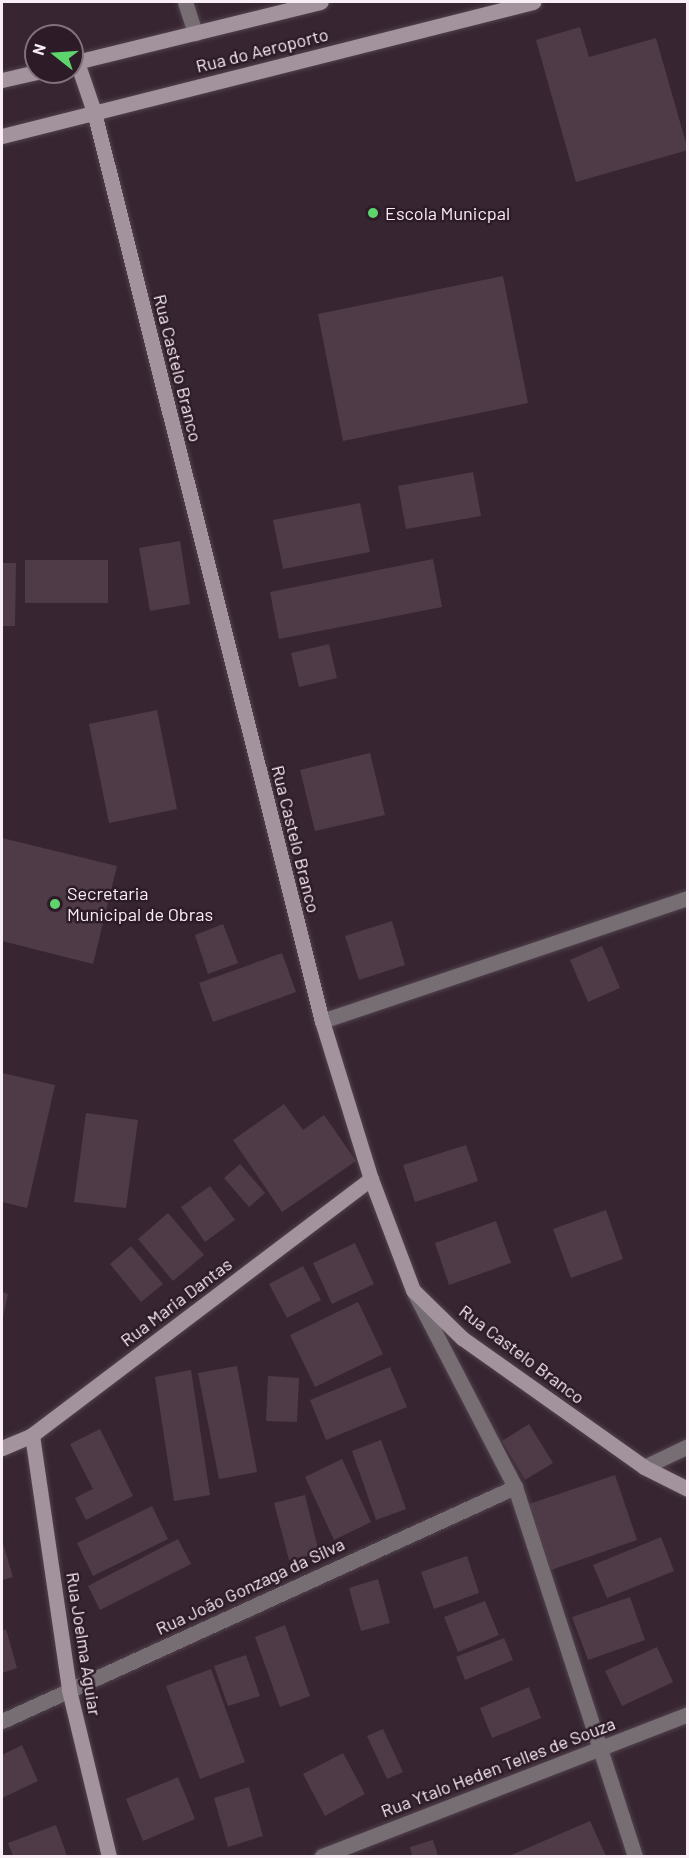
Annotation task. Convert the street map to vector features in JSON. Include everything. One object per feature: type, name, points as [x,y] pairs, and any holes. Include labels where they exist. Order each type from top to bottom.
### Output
[{"type":"street","points":[[185,2],[195,33]]},
{"type":"street","name":"Rua do Aeroporto","points":[[84,60],[321,2]]},
{"type":"street","name":"Rua do Aeroporto","points":[[2,136],[533,2]]},
{"type":"street","points":[[2,80],[24,75]]},
{"type":"street","name":"Rua Castelo Branco","points":[[82,84],[93,112],[322,1021],[370,1179],[413,1290],[462,1338],[644,1467],[687,1489]]},
{"type":"street","points":[[322,1021],[687,898]]},
{"type":"street","name":"Rua Maria Dantas","points":[[2,1448],[32,1435],[370,1179]]},
{"type":"street","points":[[413,1290],[515,1487],[598,1750],[635,1857]]},
{"type":"street","name":"Rua Joelma Aguiar","points":[[32,1435],[69,1690],[109,1857]]},
{"type":"street","points":[[644,1467],[687,1446]]},
{"type":"street","name":"Rua João Gonzaga da Silva","points":[[2,1721],[515,1487]]},
{"type":"street","name":"Rua Ytalo Heden Telles de Souza","points":[[322,1857],[687,1714]]},
{"type":"building","points":[[580,27],[589,57],[656,38],[688,150],[576,182],[536,40]]},
{"type":"building","points":[[503,276],[528,403],[343,441],[318,314]]},
{"type":"building","points":[[473,472],[481,516],[406,529],[398,486]]},
{"type":"building","points":[[360,503],[370,552],[283,569],[273,520]]},
{"type":"building","points":[[180,541],[190,604],[150,611],[139,548]]},
{"type":"building","points":[[433,559],[442,607],[279,639],[270,592]]},
{"type":"building","points":[[25,560],[108,560],[108,603],[25,603]]},
{"type":"building","points":[[2,563],[16,563],[15,626],[2,626]]},
{"type":"building","points":[[329,644],[337,678],[299,687],[291,653]]},
{"type":"building","points":[[157,710],[177,809],[109,823],[89,724]]},
{"type":"building","points":[[370,753],[385,815],[315,831],[300,770]]},
{"type":"building","name":"Secretaria Municipal de Obras","points":[[2,838],[117,866],[93,964],[2,941]]},
{"type":"building","points":[[392,921],[405,965],[359,980],[345,936]]},
{"type":"building","points":[[223,924],[238,963],[208,974],[195,935]]},
{"type":"building","points":[[602,946],[620,988],[588,1002],[570,960]]},
{"type":"building","points":[[282,953],[296,992],[213,1022],[199,983]]},
{"type":"building","points":[[2,1073],[55,1085],[27,1208],[2,1202]]},
{"type":"building","points":[[284,1104],[303,1130],[324,1115],[356,1161],[282,1212],[233,1140]]},
{"type":"building","points":[[86,1113],[138,1120],[126,1208],[74,1202]]},
{"type":"building","points":[[466,1145],[478,1181],[415,1202],[403,1165]]},
{"type":"building","points":[[240,1164],[265,1193],[249,1207],[224,1178]]},
{"type":"building","points":[[210,1186],[235,1220],[205,1242],[181,1207]]},
{"type":"building","points":[[606,1210],[623,1259],[571,1278],[553,1229]]},
{"type":"building","points":[[168,1213],[204,1255],[173,1281],[138,1239]]},
{"type":"building","points":[[496,1221],[511,1263],[449,1285],[435,1243]]},
{"type":"building","points":[[355,1243],[374,1284],[332,1304],[313,1263]]},
{"type":"building","points":[[131,1246],[163,1284],[141,1302],[110,1264]]},
{"type":"building","points":[[303,1266],[321,1300],[287,1318],[269,1284]]},
{"type":"building","points":[[2,1292],[8,1294],[2,1321]]},
{"type":"building","points":[[358,1302],[383,1354],[315,1387],[290,1335]]},
{"type":"building","points":[[237,1366],[257,1472],[219,1479],[198,1373]]},
{"type":"building","points":[[390,1367],[407,1407],[326,1440],[310,1400]]},
{"type":"building","points":[[191,1370],[210,1495],[174,1501],[155,1377]]},
{"type":"building","points":[[268,1376],[299,1378],[297,1422],[266,1421]]},
{"type":"building","points":[[529,1424],[553,1463],[525,1480],[502,1441]]},
{"type":"building","points":[[100,1429],[133,1496],[86,1520],[75,1498],[93,1489],[70,1444]]},
{"type":"building","points":[[381,1440],[406,1509],[376,1520],[352,1451]]},
{"type":"building","points":[[342,1459],[371,1522],[334,1540],[305,1477]]},
{"type":"building","points":[[615,1475],[637,1540],[551,1570],[529,1504]]},
{"type":"building","points":[[305,1495],[319,1553],[289,1560],[274,1503]]},
{"type":"building","points":[[152,1506],[168,1539],[93,1576],[77,1543]]},
{"type":"building","points":[[661,1537],[674,1571],[607,1598],[593,1565]]},
{"type":"building","points":[[178,1539],[191,1564],[100,1610],[88,1586]]},
{"type":"building","points":[[2,1540],[13,1577],[2,1580]]},
{"type":"building","points":[[467,1556],[479,1593],[434,1609],[421,1572]]},
{"type":"building","points":[[378,1579],[390,1623],[361,1631],[349,1588]]},
{"type":"building","points":[[630,1597],[645,1640],[588,1660],[572,1617]]},
{"type":"building","points":[[485,1601],[499,1635],[458,1652],[444,1617]]},
{"type":"building","points":[[285,1625],[310,1696],[280,1707],[255,1637]]},
{"type":"building","points":[[6,1629],[17,1668],[2,1673],[2,1631]]},
{"type":"building","points":[[504,1638],[513,1660],[465,1680],[456,1657]]},
{"type":"building","points":[[657,1647],[673,1682],[622,1706],[605,1671]]},
{"type":"building","points":[[246,1655],[260,1696],[228,1706],[214,1666]]},
{"type":"building","points":[[211,1669],[245,1762],[200,1779],[166,1686]]},
{"type":"building","points":[[529,1687],[541,1718],[492,1738],[480,1708]]},
{"type":"building","points":[[383,1729],[403,1772],[387,1779],[367,1736]]},
{"type":"building","points":[[22,1745],[38,1781],[2,1798],[2,1755]]},
{"type":"building","points":[[343,1753],[365,1794],[325,1816],[303,1774]]},
{"type":"building","points":[[178,1777],[195,1819],[143,1841],[126,1799]]},
{"type":"building","points":[[249,1787],[263,1836],[228,1847],[214,1798]]},
{"type":"building","points":[[590,1821],[606,1856],[509,1856]]},
{"type":"building","points":[[56,1825],[67,1856],[13,1856],[8,1843]]},
{"type":"building","points":[[433,1840],[438,1856],[412,1856],[410,1847]]},
{"type":"place","name":"Escola Municpal","points":[[373,213]]},
{"type":"place","name":"Secretaria Municipal de Obras","points":[[55,904]]}]
